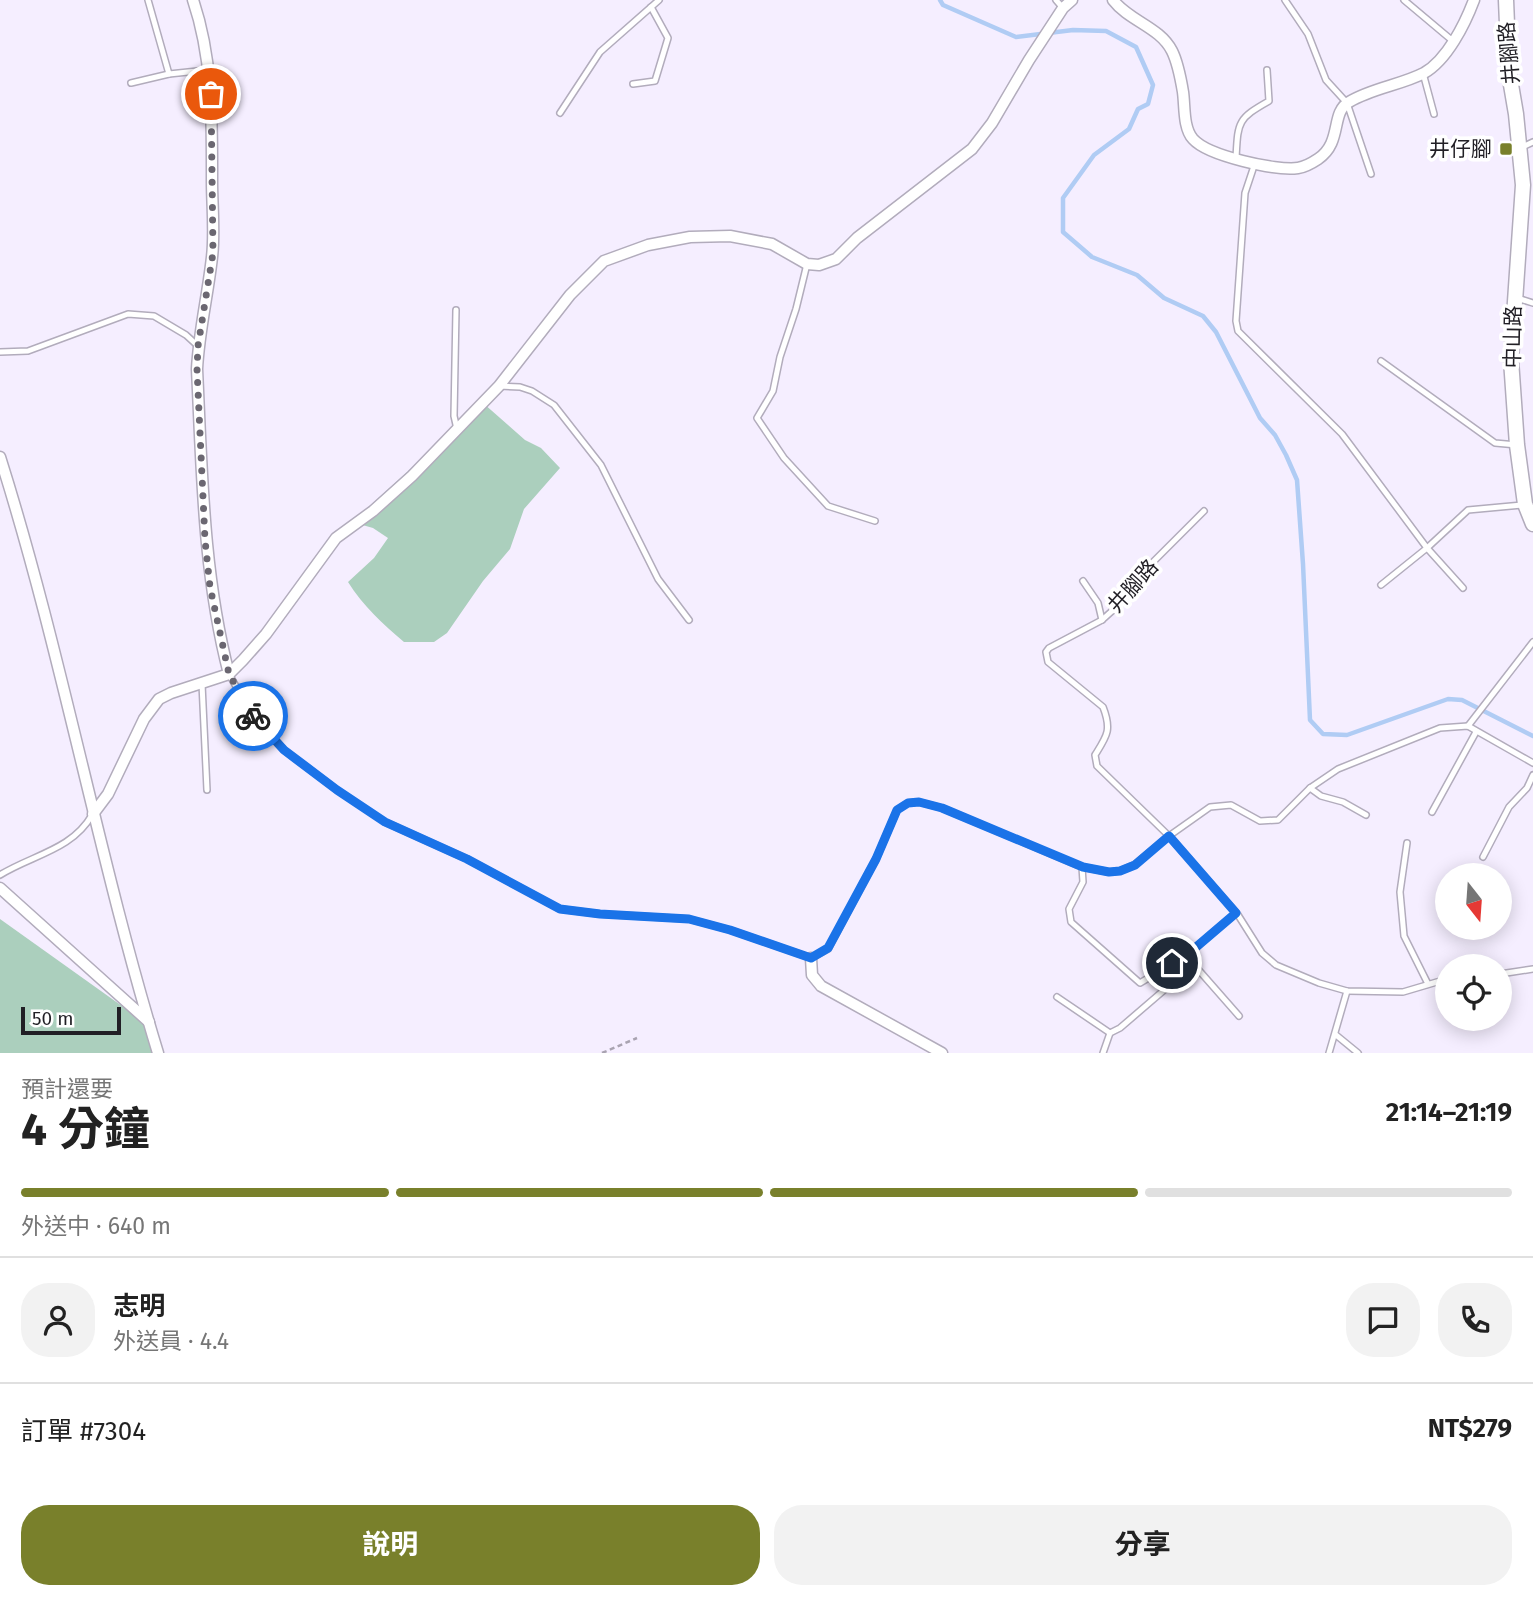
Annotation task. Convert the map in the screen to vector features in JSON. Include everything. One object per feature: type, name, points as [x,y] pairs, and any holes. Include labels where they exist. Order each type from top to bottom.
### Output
[{"type":"street","points":[[193,0],[202,27],[210,70],[213,253],[198,346],[205,540],[216,621],[229,674]]},
{"type":"street","points":[[93,814],[108,794],[144,719],[159,699],[229,674],[266,634],[336,538],[412,477],[499,386],[570,295],[604,261],[648,245],[690,237],[730,236],[772,244],[807,264],[819,265],[836,259],[857,238],[972,149],[992,122],[1051,26],[1059,4],[1072,0]]},
{"type":"street","points":[[1112,0],[1119,8],[1158,34],[1172,51],[1183,89],[1187,125],[1192,138],[1206,149],[1284,169],[1302,168],[1319,158],[1332,144],[1338,115],[1347,103],[1383,87],[1423,74],[1438,63],[1454,42],[1474,0]]},
{"type":"street","name":"井腳路","points":[[1506,0],[1509,73],[1526,145]]},
{"type":"street","name":"中山路","points":[[1526,145],[1511,360],[1517,445],[1525,504],[1533,524]]},
{"type":"street","points":[[0,457],[47,625],[93,814],[158,1053]]},
{"type":"street","points":[[0,888],[149,1022]]},
{"type":"street","points":[[811,958],[812,975],[821,986],[942,1053]]},
{"type":"lane","points":[[148,0],[169,74]]},
{"type":"lane","points":[[560,113],[600,51],[659,0]]},
{"type":"lane","points":[[1285,0],[1308,34],[1326,80],[1347,103],[1371,174]]},
{"type":"lane","points":[[1404,0],[1454,42]]},
{"type":"lane","points":[[633,84],[655,80],[668,38],[651,7]]},
{"type":"lane","points":[[131,83],[169,74],[210,70]]},
{"type":"lane","points":[[1236,158],[1238,129],[1246,114],[1269,101],[1267,70]]},
{"type":"lane","points":[[1423,74],[1434,114]]},
{"type":"lane","points":[[1255,163],[1245,193],[1236,321],[1238,331],[1342,434],[1427,548],[1463,589]]},
{"type":"lane","points":[[807,264],[773,391],[757,418],[784,458],[828,506],[875,521]]},
{"type":"lane","points":[[1514,297],[1533,303]]},
{"type":"lane","points":[[456,310],[454,416],[457,429]]},
{"type":"lane","points":[[0,352],[28,351],[128,314],[154,317],[186,335],[198,346]]},
{"type":"lane","points":[[1381,361],[1495,443],[1517,445]]},
{"type":"lane","points":[[499,386],[533,391],[554,405],[601,464],[658,579],[689,620]]},
{"type":"lane","points":[[1381,585],[1468,510],[1525,504]]},
{"type":"lane","name":"井腳路","points":[[1204,511],[1150,565],[1102,620],[1049,648],[1046,657],[1048,662],[1102,707],[1108,734],[1095,755],[1097,766],[1169,836],[1236,913],[1262,953],[1276,965],[1319,983],[1347,991],[1403,992],[1435,982]]},
{"type":"lane","points":[[1083,580],[1098,603],[1102,620]]},
{"type":"lane","points":[[1468,726],[1533,642]]},
{"type":"lane","points":[[229,674],[251,713],[284,750],[337,790],[385,822],[467,859],[560,909],[689,919],[811,958],[828,948],[876,859],[897,810],[908,803],[919,802],[942,808],[1083,867],[1109,872],[1135,865],[1169,836],[1210,807],[1231,805],[1260,821],[1278,820],[1310,788],[1338,769],[1440,728],[1468,726],[1533,763]]},
{"type":"lane","points":[[202,684],[207,790]]},
{"type":"lane","points":[[1432,812],[1476,732]]},
{"type":"lane","points":[[1483,857],[1509,807],[1527,788],[1533,775]]},
{"type":"lane","points":[[1310,788],[1321,796],[1343,802],[1366,814]]},
{"type":"lane","points":[[0,875],[15,865],[58,848],[84,828],[93,814]]},
{"type":"lane","points":[[1407,844],[1400,892],[1404,936],[1428,984]]},
{"type":"lane","points":[[1083,867],[1083,882],[1069,909],[1070,922],[1140,983],[1188,954],[1236,913]]},
{"type":"lane","points":[[1188,954],[1239,1016]]},
{"type":"lane","points":[[1102,1053],[1110,1033],[1120,1028],[1177,979],[1196,967]]},
{"type":"lane","points":[[1512,972],[1533,969]]},
{"type":"lane","points":[[1329,1053],[1347,991]]},
{"type":"lane","points":[[1057,997],[1110,1033]]},
{"type":"lane","points":[[1336,1035],[1358,1053]]},
{"type":"path","points":[[602,1053],[637,1038]]},
{"type":"green space","points":[[483,403],[525,440],[541,448],[560,468],[524,509],[510,549],[483,581],[447,633],[434,642],[404,642],[367,607],[348,582],[374,558],[388,538],[373,528],[352,522]]},
{"type":"green space","points":[[0,919],[150,1026],[154,1053],[0,1053]]},
{"type":"waterway","points":[[940,0],[943,5],[1016,37],[1073,30],[1106,31],[1136,47],[1153,85],[1148,104],[1138,109],[1129,129],[1094,155],[1063,198],[1063,232],[1092,257],[1137,275],[1164,298],[1203,316],[1216,332],[1260,418],[1275,435],[1286,455],[1297,480],[1310,720],[1323,734],[1347,735],[1448,699],[1462,700],[1533,736]]},
{"type":"way so far","points":[[211,94],[213,253],[198,346],[197,369],[205,540],[216,621],[229,674],[253,716]]},
{"type":"place","name":"井仔腳","points":[[1506,149]]},
{"type":"route","points":[[253,716],[284,750],[385,822],[467,859],[560,909],[689,919],[811,958],[828,948],[876,859],[897,810],[908,803],[919,802],[942,808],[1083,867],[1109,872],[1135,865],[1169,836],[1236,913],[1188,954],[1172,963]]}]
